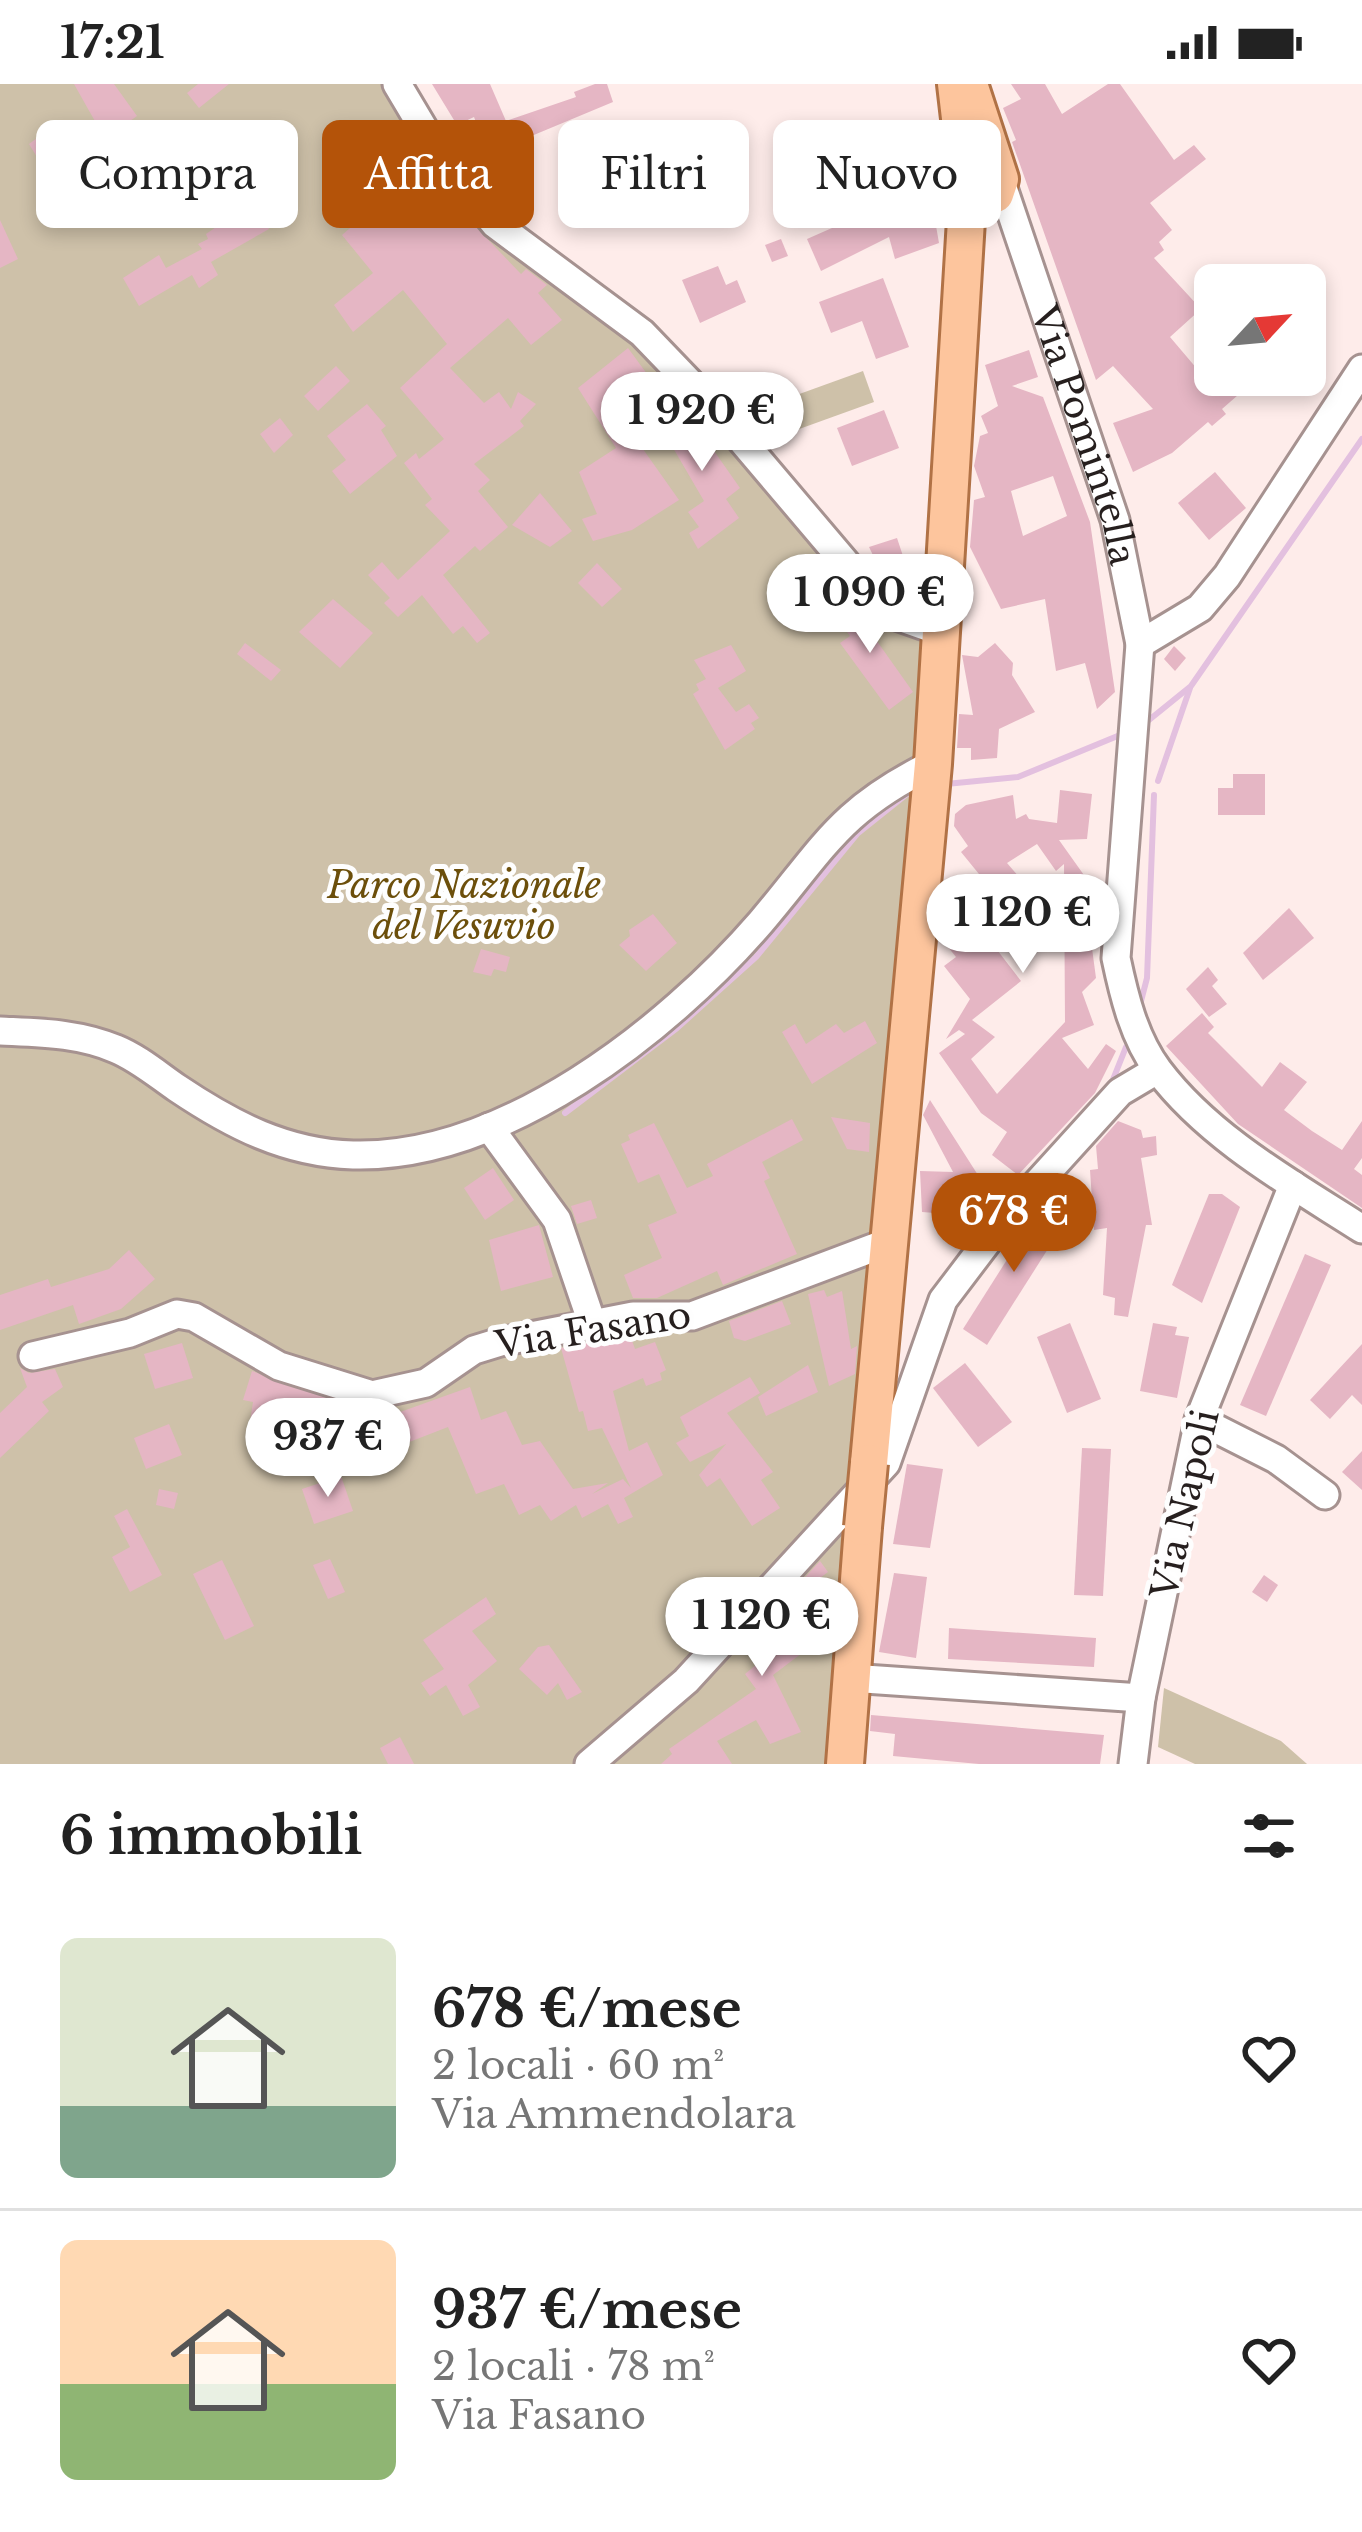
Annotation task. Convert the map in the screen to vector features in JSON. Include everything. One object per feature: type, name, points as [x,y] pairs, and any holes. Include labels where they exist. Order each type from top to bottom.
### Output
[{"type":"main road","points":[[956,84],[966,120]]},
{"type":"main road","name":"Via Pomintella","points":[[969,84],[975,120]]},
{"type":"main road","points":[[845,1764],[933,764],[971,228]]},
{"type":"street","points":[[398,84],[440,158],[495,224],[642,334],[716,410],[888,613],[941,632]]},
{"type":"street","name":"Via Pomintella","points":[[1001,207],[1019,232],[1115,520],[1140,644],[1116,958],[1126,1006],[1157,1070]]},
{"type":"street","points":[[1140,644],[1200,608],[1227,576],[1362,369]]},
{"type":"street","points":[[0,1031],[76,1034],[122,1051],[217,1115],[286,1147],[350,1155],[402,1154],[488,1127],[566,1086],[671,1012],[761,921],[806,860],[849,815],[883,788],[933,764]]},
{"type":"street","points":[[589,1764],[686,1681],[886,1462],[943,1300],[1003,1221],[1120,1092],[1157,1070],[1245,1153],[1358,1219]]},
{"type":"street","points":[[488,1127],[557,1220],[592,1322]]},
{"type":"street","name":"Via Napoli","points":[[1133,1764],[1141,1698],[1199,1420],[1293,1185]]},
{"type":"street","name":"Via Fasano","points":[[33,1356],[130,1334],[177,1314],[194,1317],[279,1366],[372,1395],[426,1383],[474,1350],[592,1322],[692,1316],[889,1242]]},
{"type":"street","points":[[1199,1420],[1276,1459],[1325,1495]]},
{"type":"street","points":[[850,1678],[1141,1698]]},
{"type":"green space","name":"Parco Nazionale del Vesuvio","points":[[0,84],[399,84],[423,120],[322,120],[322,228],[519,228],[663,341],[950,677],[852,1764],[0,1764]]},
{"type":"green space","points":[[863,371],[874,402],[766,441],[755,410]]},
{"type":"green space","points":[[1164,1688],[1281,1741],[1307,1764],[1195,1764],[1158,1747]]},
{"type":"building","points":[[74,84],[114,84],[137,116],[131,120],[94,120]]},
{"type":"building","points":[[198,84],[229,84],[199,108],[187,93]]},
{"type":"building","points":[[432,84],[490,84],[506,120],[474,117],[454,120]]},
{"type":"building","points":[[595,84],[607,84],[613,102],[570,120],[558,120],[558,125],[534,135],[534,120],[509,120],[576,97],[574,92]]},
{"type":"building","points":[[1011,84],[1045,84],[1062,114],[1108,84],[1120,84],[1174,160],[1194,145],[1206,159],[1150,203],[1172,230],[1159,242],[1164,250],[1154,258],[1194,301],[1194,315],[1170,337],[1194,365],[1194,396],[1237,396],[1212,426],[1208,422],[1172,453],[1133,472],[1113,423],[1153,409],[1113,366],[1096,380],[1012,142],[1016,140],[1003,108],[1021,99]]},
{"type":"building","points":[[0,220],[18,259],[0,268]]},
{"type":"building","points":[[215,228],[269,229],[211,262],[218,275],[199,288],[192,275],[139,306],[123,278],[159,255],[166,268],[202,249],[198,244],[208,239],[206,234]]},
{"type":"building","points":[[350,228],[477,228],[521,274],[526,269],[547,285],[538,293],[562,320],[531,345],[508,318],[450,368],[484,403],[499,392],[511,409],[518,392],[536,404],[520,421],[524,426],[474,464],[490,480],[478,491],[508,527],[480,551],[475,546],[443,575],[490,633],[477,643],[463,626],[453,634],[422,595],[398,617],[384,603],[390,598],[368,575],[382,562],[398,580],[450,531],[425,505],[432,499],[404,463],[416,453],[419,459],[444,439],[400,388],[447,344],[403,290],[353,332],[334,305],[373,273],[342,235]]},
{"type":"building","points":[[832,228],[936,228],[939,243],[895,259],[889,237],[821,271],[807,239]]},
{"type":"building","points":[[781,239],[788,256],[772,262],[765,245]]},
{"type":"building","points":[[718,266],[726,285],[737,280],[746,302],[700,323],[682,280]]},
{"type":"building","points":[[883,278],[909,347],[876,359],[862,321],[831,333],[819,302]]},
{"type":"building","points":[[628,348],[650,378],[638,386],[647,399],[621,418],[679,500],[632,530],[593,541],[582,519],[597,514],[579,472],[616,448],[578,388]]},
{"type":"building","points":[[1029,350],[1038,377],[1012,386],[1043,397],[1090,522],[1115,692],[1097,709],[1085,663],[1056,671],[1045,599],[1001,609],[970,547],[974,500],[985,497],[974,466],[980,436],[988,433],[981,416],[998,406],[985,365]],"holes":[[[1053,476],[1067,516],[1023,536],[1011,491]]]},
{"type":"building","points":[[336,366],[350,381],[318,411],[304,396]]},
{"type":"building","points":[[367,404],[386,426],[381,430],[397,456],[350,494],[332,471],[346,460],[327,436]]},
{"type":"building","points":[[682,405],[699,429],[705,424],[719,443],[712,448],[740,488],[726,499],[739,518],[698,549],[689,533],[699,527],[688,512],[704,501],[658,422]]},
{"type":"building","points":[[884,410],[899,448],[852,466],[837,428]]},
{"type":"building","points":[[280,418],[293,435],[274,453],[260,434]]},
{"type":"building","points":[[1215,472],[1246,508],[1209,540],[1178,503]]},
{"type":"building","points":[[540,493],[572,531],[550,547],[512,525]]},
{"type":"building","points":[[897,538],[910,577],[887,584],[869,547]]},
{"type":"building","points":[[597,563],[622,589],[602,607],[578,583]]},
{"type":"building","points":[[845,596],[913,692],[889,710],[840,643],[850,636],[829,607]]},
{"type":"building","points":[[333,599],[373,633],[340,668],[299,632]]},
{"type":"building","points":[[245,643],[281,670],[271,681],[237,654]]},
{"type":"building","points":[[995,643],[1013,663],[1012,675],[1035,712],[999,729],[997,758],[971,760],[971,748],[957,748],[959,714],[973,715],[962,655],[978,657]]},
{"type":"building","points":[[731,645],[746,671],[718,688],[736,712],[749,704],[759,718],[751,723],[755,729],[725,750],[693,694],[699,690],[696,684],[706,679],[694,660]]},
{"type":"building","points":[[1174,646],[1186,658],[1175,671],[1164,659]]},
{"type":"building","points":[[1233,774],[1265,774],[1265,815],[1218,815],[1218,788],[1233,788]]},
{"type":"building","points":[[1060,790],[1092,794],[1087,839],[1059,840],[1096,892],[1089,926],[1096,978],[1082,992],[1094,1025],[1062,1038],[1088,1069],[1106,1044],[1116,1051],[1095,1093],[1018,1175],[992,1155],[1007,1132],[981,1113],[939,1053],[965,1034],[959,1030],[946,1039],[970,999],[944,966],[956,957],[940,937],[948,905],[957,898],[1021,981],[972,1020],[995,1037],[971,1059],[997,1094],[1065,1022],[1064,864],[1056,871],[1037,844],[1007,863],[1032,892],[1010,912],[961,852],[968,846],[954,826],[955,814],[966,805],[1013,795],[1016,819],[1026,814],[1029,819],[1057,823]]},
{"type":"building","points":[[1289,908],[1314,938],[1263,980],[1243,953]]},
{"type":"building","points":[[653,914],[677,943],[646,971],[619,945],[630,936],[629,930]]},
{"type":"building","points":[[481,949],[510,957],[506,972],[494,969],[491,976],[473,972]]},
{"type":"building","points":[[1208,967],[1218,980],[1212,986],[1227,1004],[1209,1017],[1186,989]]},
{"type":"building","points":[[1202,1013],[1214,1027],[1208,1033],[1262,1087],[1280,1062],[1307,1082],[1284,1110],[1312,1131],[1342,1150],[1362,1121],[1362,1158],[1354,1169],[1362,1175],[1362,1208],[1238,1124],[1166,1046]]},
{"type":"building","points":[[865,1021],[877,1043],[812,1084],[782,1032],[795,1024],[806,1044],[836,1024],[844,1033]]},
{"type":"building","points":[[930,1100],[992,1197],[974,1207],[971,1202],[948,1214],[922,1212],[920,1171],[953,1172],[923,1115]]},
{"type":"building","points":[[831,1117],[870,1123],[869,1152],[847,1149]]},
{"type":"building","points":[[792,1119],[803,1140],[762,1162],[770,1178],[764,1181],[797,1254],[723,1285],[717,1271],[657,1298],[633,1298],[624,1275],[662,1258],[648,1225],[677,1213],[659,1174],[638,1183],[621,1144],[630,1140],[628,1135],[654,1123],[687,1188],[713,1176],[707,1164]]},
{"type":"building","points":[[1118,1121],[1141,1130],[1143,1138],[1156,1136],[1157,1155],[1141,1158],[1152,1225],[1146,1225],[1128,1317],[1114,1315],[1115,1298],[1103,1295],[1107,1228],[1094,1230],[1090,1170],[1098,1169],[1096,1146]]},
{"type":"building","points":[[493,1168],[514,1200],[485,1220],[464,1188]]},
{"type":"building","points":[[1209,1194],[1222,1194],[1240,1207],[1202,1303],[1172,1285]]},
{"type":"building","points":[[591,1200],[597,1218],[577,1224],[571,1206]]},
{"type":"building","points":[[1041,1206],[1065,1222],[987,1345],[963,1329]]},
{"type":"building","points":[[539,1225],[553,1277],[501,1291],[489,1240]]},
{"type":"building","points":[[129,1250],[155,1279],[121,1309],[79,1324],[73,1305],[0,1330],[0,1295],[48,1279],[51,1287],[109,1269]]},
{"type":"building","points":[[1305,1254],[1331,1265],[1266,1416],[1240,1405]]},
{"type":"building","points":[[824,1290],[827,1297],[842,1291],[851,1349],[857,1346],[855,1374],[829,1386],[808,1294]]},
{"type":"building","points":[[782,1301],[791,1324],[745,1341],[734,1338],[729,1321]]},
{"type":"building","points":[[1070,1323],[1101,1399],[1067,1413],[1037,1337]]},
{"type":"building","points":[[1153,1323],[1177,1327],[1175,1335],[1189,1337],[1177,1398],[1140,1391]]},
{"type":"building","points":[[630,1335],[635,1349],[655,1342],[666,1370],[660,1373],[662,1380],[646,1386],[643,1378],[613,1391],[629,1451],[647,1442],[663,1475],[624,1498],[633,1517],[618,1524],[608,1504],[582,1518],[576,1505],[551,1521],[540,1505],[519,1515],[504,1484],[476,1494],[448,1427],[399,1446],[389,1416],[470,1387],[481,1420],[506,1411],[522,1445],[540,1441],[573,1489],[608,1483],[592,1494],[623,1479],[631,1488],[602,1428],[588,1431],[561,1348]]},
{"type":"building","points":[[182,1343],[193,1378],[155,1389],[144,1354]]},
{"type":"building","points":[[1362,1344],[1362,1405],[1352,1395],[1330,1419],[1310,1400]]},
{"type":"building","points":[[965,1363],[1012,1422],[978,1447],[933,1388]]},
{"type":"building","points":[[808,1365],[818,1392],[766,1416],[758,1397]]},
{"type":"building","points":[[20,1368],[29,1373],[55,1369],[63,1387],[42,1402],[49,1411],[0,1458],[0,1413],[27,1387]]},
{"type":"building","points":[[252,1371],[367,1412],[365,1422],[353,1421],[352,1427],[323,1423],[324,1414],[272,1404],[268,1431],[249,1428],[253,1402],[243,1400]]},
{"type":"building","points":[[750,1377],[760,1393],[727,1413],[773,1472],[761,1480],[780,1508],[752,1526],[720,1478],[707,1487],[699,1475],[726,1444],[690,1462],[676,1443],[689,1436],[680,1417]]},
{"type":"building","points":[[169,1424],[182,1455],[146,1469],[134,1438]]},
{"type":"building","points":[[1082,1448],[1111,1449],[1103,1596],[1074,1595]]},
{"type":"building","points":[[1362,1451],[1362,1490],[1342,1472]]},
{"type":"building","points":[[907,1464],[943,1469],[930,1548],[893,1544]]},
{"type":"building","points":[[341,1476],[353,1511],[314,1524],[302,1489]]},
{"type":"building","points":[[159,1489],[178,1493],[174,1509],[156,1505]]},
{"type":"building","points":[[127,1509],[162,1575],[130,1592],[112,1557],[130,1547],[114,1516]]},
{"type":"building","points":[[330,1559],[345,1592],[328,1599],[313,1565]]},
{"type":"building","points":[[222,1560],[254,1626],[225,1640],[193,1574]]},
{"type":"building","points":[[820,1561],[828,1572],[808,1587],[833,1618],[803,1637],[810,1647],[773,1675],[801,1732],[770,1744],[756,1720],[717,1741],[732,1764],[661,1764],[672,1754],[669,1749],[756,1689],[745,1674],[757,1664],[743,1645]]},
{"type":"building","points":[[894,1573],[927,1577],[916,1658],[879,1652]]},
{"type":"building","points":[[1264,1575],[1278,1585],[1267,1602],[1252,1592]]},
{"type":"building","points":[[486,1597],[496,1614],[472,1631],[497,1661],[468,1685],[480,1707],[463,1716],[446,1685],[430,1696],[421,1683],[444,1669],[423,1640]]},
{"type":"building","points":[[949,1628],[1096,1638],[1094,1667],[948,1659]]},
{"type":"building","points":[[549,1645],[582,1692],[567,1700],[558,1683],[547,1695],[519,1669],[538,1647]]},
{"type":"building","points":[[871,1715],[1104,1735],[1100,1764],[979,1764],[893,1756],[895,1734],[870,1731]]},
{"type":"building","points":[[400,1737],[414,1764],[388,1764],[380,1748]]},
{"type":"waterway","points":[[1149,720],[1191,686],[1362,439]]},
{"type":"waterway","points":[[1158,781],[1190,688]]},
{"type":"waterway","points":[[946,784],[1018,777],[1120,735]]},
{"type":"waterway","points":[[565,1113],[677,1028],[756,957],[857,834],[912,790]]},
{"type":"waterway","points":[[1140,1005],[1147,978],[1154,795]]},
{"type":"waterway","points":[[1112,1082],[1126,1047]]}]
